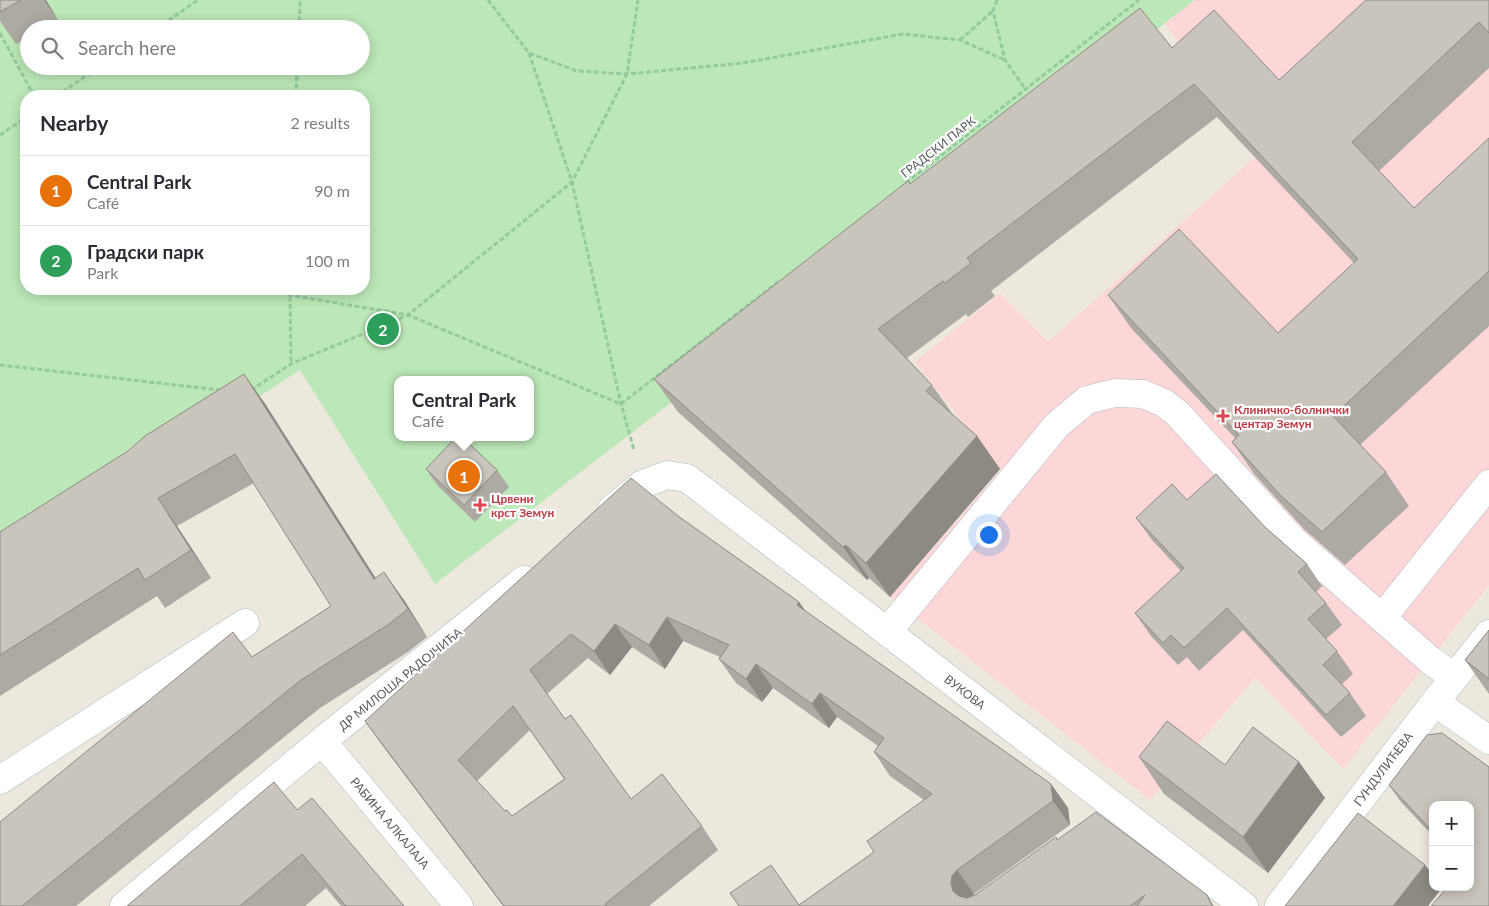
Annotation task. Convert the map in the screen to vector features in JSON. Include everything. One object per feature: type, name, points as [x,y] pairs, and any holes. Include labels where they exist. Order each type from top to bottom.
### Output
[{"type":"street","points":[[887,632],[1058,425],[1087,400],[1115,393],[1143,394],[1164,403],[1178,414],[1293,540],[1430,660],[1454,677]]},
{"type":"street","name":"ВУКОВА","points":[[643,484],[667,475],[687,478],[887,632],[1108,817],[1244,906]]},
{"type":"street","points":[[590,527],[643,484]]},
{"type":"street","points":[[1382,618],[1489,484]]},
{"type":"street","name":"ДР МИЛОША РАДОЈЧИЋА","points":[[124,906],[322,741],[544,564]]},
{"type":"street","points":[[0,780],[245,622]]},
{"type":"street","name":"ГУНДУЛИЋЕВА","points":[[1279,906],[1489,634]]},
{"type":"street","points":[[1435,702],[1489,740]]},
{"type":"street","name":"РАБИНА АЛКАЛАЈА","points":[[322,741],[459,906]]},
{"type":"path","points":[[169,20],[198,0]]},
{"type":"path","points":[[299,20],[300,0]]},
{"type":"path","points":[[488,0],[529,53],[572,182],[621,404],[643,484]]},
{"type":"path","points":[[246,393],[291,364],[408,314],[572,182],[627,74],[638,0]]},
{"type":"path","points":[[960,40],[993,11],[997,0]]},
{"type":"path","name":"ГРАДСКИ ПАРК","points":[[902,187],[1139,0]]},
{"type":"path","points":[[993,11],[1005,60],[1026,90]]},
{"type":"path","points":[[0,33],[20,70]]},
{"type":"path","points":[[529,53],[577,71],[627,74],[742,63],[903,34],[960,40],[1005,60]]},
{"type":"path","points":[[23,75],[31,90]]},
{"type":"path","points":[[65,90],[88,75]]},
{"type":"path","points":[[296,90],[297,75]]},
{"type":"path","points":[[0,135],[20,121]]},
{"type":"path","points":[[621,404],[785,277]]},
{"type":"path","points":[[291,364],[290,295],[408,314],[621,404]]},
{"type":"path","points":[[0,366],[226,391]]},
{"type":"shaded area","name":"Клиничко-болнички центар Земун","points":[[1195,0],[1489,0],[1489,585],[1343,769],[1255,678],[1150,800],[890,597],[1001,470],[915,362],[1000,293],[1048,342],[1269,145],[1203,74],[1165,24]]},
{"type":"green space","points":[[0,0],[1195,0],[435,584],[300,370],[0,565]]},
{"type":"building","points":[[0,0],[21,0],[0,12]]},
{"type":"building","points":[[1366,0],[1489,0],[1489,33],[1479,22],[1352,142],[1414,208],[1489,138],[1489,271],[1333,416],[1386,472],[1322,532],[1281,496],[1232,442],[1239,435],[1108,295],[1179,229],[1278,333],[1358,259],[1194,84],[967,258],[971,263],[945,283],[943,281],[878,329],[932,385],[926,391],[977,436],[866,563],[846,545],[843,547],[654,379],[908,181],[910,184],[1140,8],[1172,48],[1214,10],[1279,80]]},
{"type":"building","points":[[244,374],[374,579],[384,572],[408,609],[389,624],[301,680],[22,906],[0,906],[0,822],[233,632],[252,657],[331,606],[235,454],[158,498],[191,550],[145,580],[138,568],[0,655],[0,532],[128,451],[145,436]]},
{"type":"building","points":[[452,441],[466,441],[497,470],[464,505],[426,469]]},
{"type":"building","points":[[1216,474],[1266,528],[1307,564],[1298,572],[1326,603],[1308,619],[1337,651],[1323,665],[1350,693],[1326,715],[1227,608],[1184,648],[1171,635],[1163,643],[1135,613],[1184,568],[1136,518],[1172,484],[1187,500]]},
{"type":"building","points":[[631,478],[678,516],[799,602],[797,605],[1051,784],[1053,801],[957,870],[952,876],[953,891],[959,896],[967,898],[975,895],[1056,837],[1057,840],[1096,812],[1207,895],[1212,906],[1137,906],[1145,895],[1130,906],[739,906],[730,893],[771,865],[799,905],[874,852],[867,841],[932,794],[874,752],[884,738],[820,693],[812,704],[756,664],[746,679],[719,659],[729,645],[667,617],[649,645],[615,624],[594,651],[571,634],[530,670],[565,719],[571,715],[631,799],[662,774],[702,826],[605,904],[607,906],[504,906],[365,721]],"holes":[[[513,706],[565,779],[512,816],[507,810],[505,811],[458,760]]]},
{"type":"building","points":[[1489,630],[1489,679],[1465,660]]},
{"type":"building","points":[[1167,721],[1225,765],[1253,727],[1299,762],[1243,837],[1139,757]]},
{"type":"building","points":[[1442,733],[1489,767],[1489,906],[1431,906],[1444,891],[1474,891],[1474,801],[1429,801],[1429,828],[1389,785],[1427,735]]},
{"type":"building","points":[[274,782],[297,810],[312,798],[404,906],[346,906],[302,854],[240,906],[127,906]]},
{"type":"building","points":[[1358,813],[1425,865],[1393,906],[1285,906]]},
{"type":"place","name":"Градски парк","points":[[383,329]]},
{"type":"place","name":"Клиничко-болнички центар Земун","points":[[1223,416]]},
{"type":"place","name":"Central Park","points":[[464,476]]},
{"type":"place","name":"Црвени крст Земун","points":[[480,505]]}]
